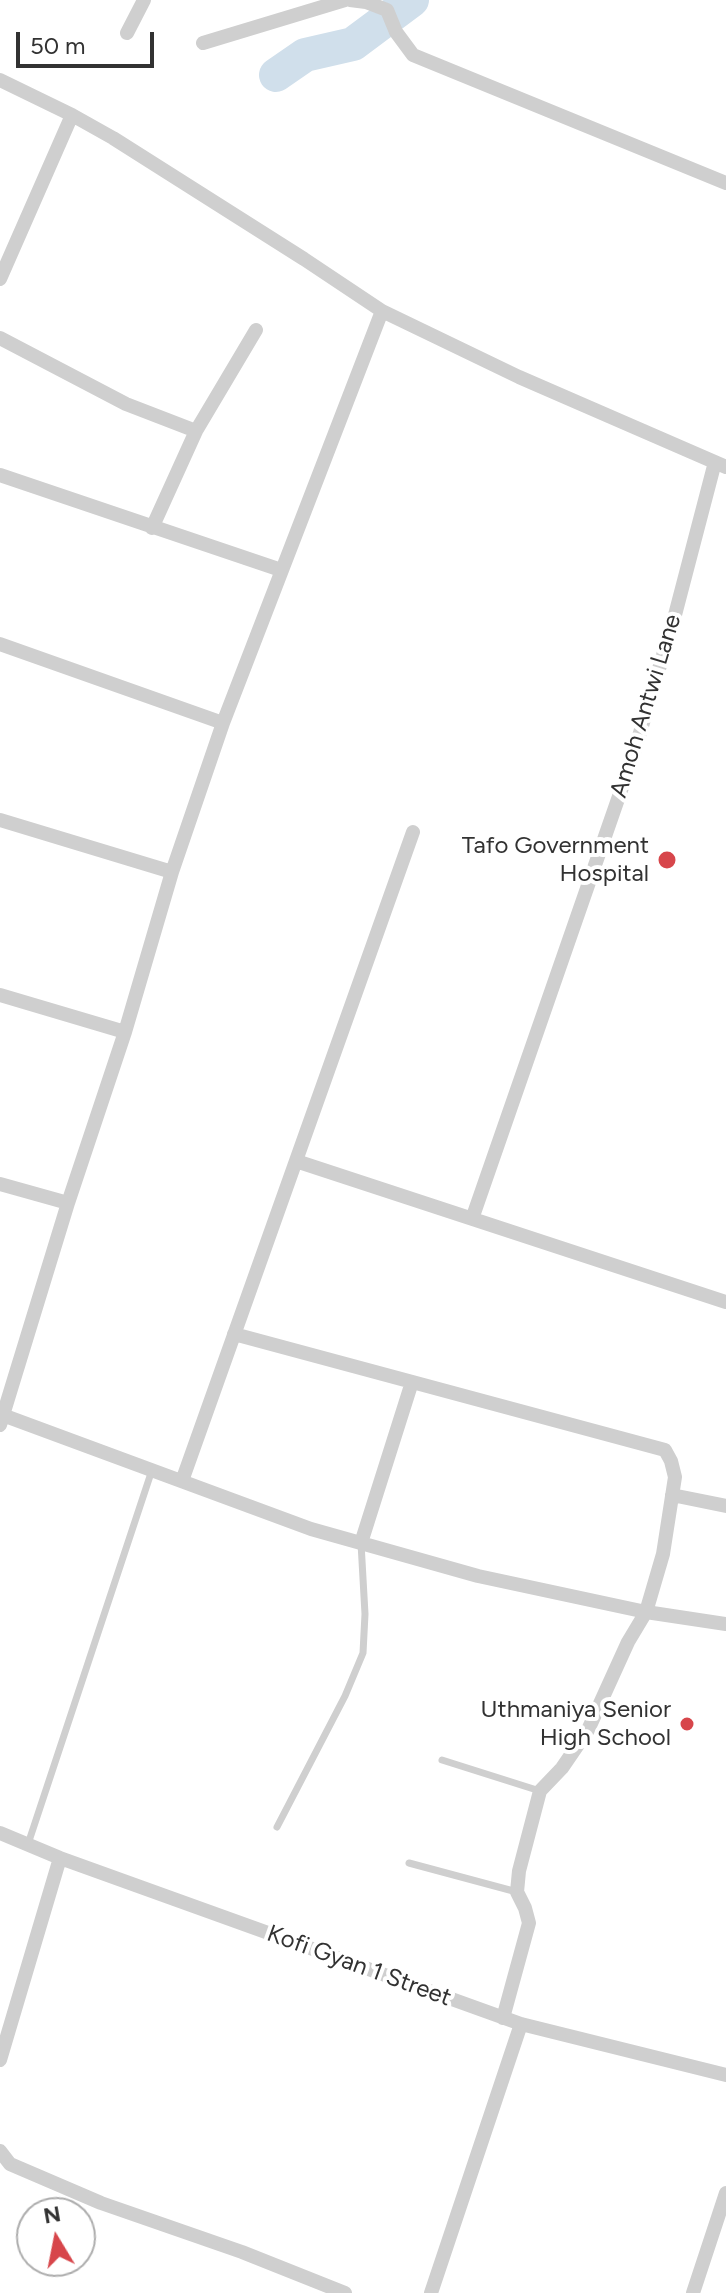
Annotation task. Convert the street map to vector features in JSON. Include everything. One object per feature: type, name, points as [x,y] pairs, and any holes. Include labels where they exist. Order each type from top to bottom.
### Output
[{"type":"street","points":[[127,33],[144,0]]},
{"type":"street","points":[[203,43],[347,0],[366,2],[387,10],[396,32],[413,55],[726,183]]},
{"type":"street","points":[[0,80],[72,115],[227,210],[382,311],[519,377],[720,465]]},
{"type":"street","points":[[0,279],[72,115]]},
{"type":"street","points":[[382,311],[223,723],[172,872],[125,1032],[1,1418],[311,1529],[478,1576],[646,1612],[726,1624]]},
{"type":"street","points":[[152,528],[196,431],[256,330]]},
{"type":"street","points":[[0,338],[126,404],[196,431]]},
{"type":"street","name":"Amoh Antwi Lane","points":[[472,1219],[634,753],[720,465]]},
{"type":"street","points":[[0,475],[281,570]]},
{"type":"street","points":[[0,644],[223,723]]},
{"type":"street","points":[[0,820],[172,872]]},
{"type":"street","points":[[182,1481],[413,832]]},
{"type":"street","points":[[0,995],[125,1032]]},
{"type":"street","points":[[296,1161],[726,1302]]},
{"type":"street","points":[[0,1184],[68,1203]]},
{"type":"street","points":[[234,1334],[665,1450],[671,1461],[675,1477],[663,1554],[646,1612],[628,1642],[588,1730],[562,1768],[540,1791],[519,1871],[517,1892],[529,1923],[503,2018]]},
{"type":"street","points":[[361,1543],[412,1382]]},
{"type":"street","points":[[672,1495],[726,1506]]},
{"type":"street","name":"Kofi Gyan 1 Street","points":[[0,1833],[60,1858],[503,2018],[726,2075]]},
{"type":"street","points":[[0,2060],[60,1858]]},
{"type":"street","points":[[431,2293],[521,2024]]},
{"type":"street","points":[[0,2151],[10,2164],[101,2203],[242,2252],[345,2293]]},
{"type":"street","points":[[693,2293],[726,2193]]},
{"type":"lane","points":[[28,1844],[152,1470]]},
{"type":"lane","points":[[277,1827],[345,1696],[363,1653],[365,1614],[361,1543]]},
{"type":"lane","points":[[442,1760],[540,1791]]},
{"type":"lane","points":[[409,1863],[517,1892]]},
{"type":"waterway","points":[[276,75],[305,55],[353,44],[412,0]]},
{"type":"place","name":"Tafo Government Hospital","points":[[667,860]]},
{"type":"place","name":"Uthmaniya Senior High School","points":[[687,1724]]}]
